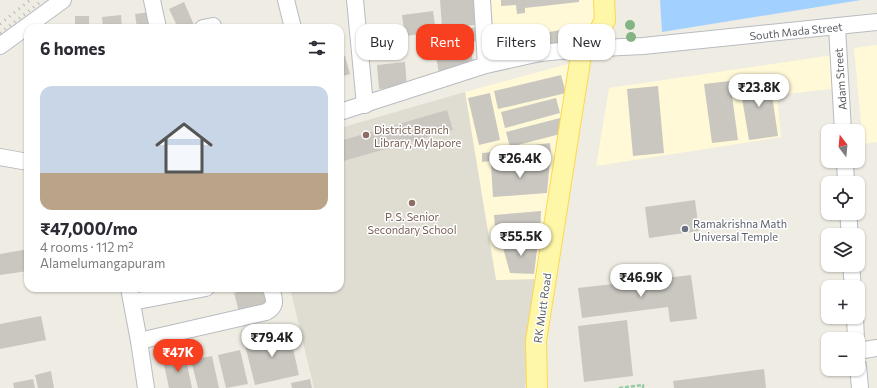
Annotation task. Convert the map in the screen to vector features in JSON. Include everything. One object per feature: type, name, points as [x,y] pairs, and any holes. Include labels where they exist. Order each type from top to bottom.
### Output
[{"type":"main road","points":[[603,24],[605,20],[604,0]]},
{"type":"main road","name":"RK Mutt Road","points":[[537,388],[536,341],[580,60]]},
{"type":"street","points":[[30,24],[63,0]]},
{"type":"street","points":[[152,0],[157,24]]},
{"type":"street","points":[[286,0],[292,24]]},
{"type":"street","points":[[355,0],[366,105]]},
{"type":"street","points":[[482,0],[486,66]]},
{"type":"street","name":"South Mada Street","points":[[615,47],[643,46],[877,22]]},
{"type":"street","name":"Adam Street","points":[[836,27],[843,124]]},
{"type":"street","points":[[0,46],[24,28]]},
{"type":"street","name":"South Mada Street","points":[[344,111],[486,66],[540,53],[558,51]]},
{"type":"street","points":[[0,157],[24,161]]},
{"type":"street","points":[[146,388],[131,295],[163,292]]},
{"type":"street","points":[[139,341],[266,312],[274,306],[272,292]]},
{"type":"street","points":[[865,350],[877,348]]},
{"type":"street","points":[[859,376],[860,388]]},
{"type":"path","points":[[619,388],[643,385],[643,388]]},
{"type":"shaded area","points":[[491,0],[598,0],[600,15],[597,24],[558,24],[558,52],[550,54],[550,24],[493,24]]},
{"type":"shaded area","points":[[877,45],[877,142],[865,144],[865,124],[861,124],[854,48]]},
{"type":"shaded area","points":[[840,54],[840,88],[777,95],[781,137],[596,166],[609,88]]},
{"type":"shaded area","points":[[497,60],[521,60],[497,65]]},
{"type":"shaded area","points":[[577,63],[543,279],[496,281],[465,92],[568,64]]},
{"type":"shaded area","name":"P. S. Senior Secondary School","points":[[465,92],[496,280],[543,279],[525,388],[314,388],[291,292],[344,292],[344,127]]},
{"type":"water","points":[[660,0],[861,0],[662,32]]},
{"type":"building","points":[[440,0],[476,0],[478,25],[442,24]]},
{"type":"building","points":[[501,0],[579,0],[579,2],[525,8],[525,13],[517,14],[516,5],[501,6]]},
{"type":"building","points":[[184,2],[194,24],[176,24],[169,9]]},
{"type":"building","points":[[433,11],[435,24],[416,24],[416,35],[408,36],[408,24],[403,24],[402,15]]},
{"type":"building","points":[[150,12],[152,24],[136,24],[135,14]]},
{"type":"building","points":[[121,15],[122,24],[103,24],[102,17]]},
{"type":"building","points":[[75,16],[89,16],[89,24],[75,24]]},
{"type":"building","points":[[474,27],[476,27],[478,41],[474,42]]},
{"type":"building","points":[[558,30],[558,43],[550,44],[550,32]]},
{"type":"building","points":[[344,56],[350,74],[344,76]]},
{"type":"building","points":[[437,60],[473,60],[474,67],[439,73]]},
{"type":"building","points":[[405,62],[407,87],[379,89],[377,65]]},
{"type":"building","points":[[561,75],[566,93],[498,109],[494,91]]},
{"type":"building","points":[[769,75],[778,136],[749,140],[739,80]]},
{"type":"building","points":[[730,81],[738,140],[712,143],[704,84]]},
{"type":"building","points":[[658,86],[664,153],[633,156],[627,89]]},
{"type":"building","points":[[490,93],[500,140],[479,145],[468,98]]},
{"type":"building","points":[[556,98],[560,113],[505,128],[501,112]]},
{"type":"building","points":[[447,110],[453,130],[344,161],[344,140]]},
{"type":"building","points":[[560,118],[564,133],[510,147],[506,132]]},
{"type":"building","points":[[550,143],[551,156],[519,160],[518,147]]},
{"type":"building","points":[[515,150],[516,158],[482,162],[482,153]]},
{"type":"building","points":[[550,160],[547,193],[493,197],[491,165]]},
{"type":"building","points":[[695,200],[699,231],[649,238],[645,207]]},
{"type":"building","points":[[541,211],[540,238],[496,241],[494,215]]},
{"type":"building","points":[[538,242],[534,274],[510,273],[502,244]]},
{"type":"building","points":[[24,250],[24,272],[0,275],[0,254]]},
{"type":"building","points":[[691,275],[697,319],[670,322],[668,307],[582,318],[578,288]]},
{"type":"building","points":[[268,292],[271,304],[239,312],[234,293]]},
{"type":"building","points":[[41,316],[46,340],[0,349],[0,324]]},
{"type":"building","points":[[627,320],[633,376],[584,382],[578,326]]},
{"type":"building","points":[[289,331],[299,375],[255,385],[244,341]]},
{"type":"building","points":[[240,350],[248,384],[226,388],[218,355]]},
{"type":"building","points":[[185,355],[192,388],[169,388],[163,360]]},
{"type":"building","points":[[212,356],[219,388],[198,388],[191,360]]},
{"type":"building","points":[[764,369],[766,388],[674,388],[673,381]]},
{"type":"building","points":[[51,371],[54,388],[38,388],[35,375]]},
{"type":"building","points":[[33,379],[35,388],[14,388],[13,383]]},
{"type":"building","points":[[310,379],[312,388],[292,388],[291,383]]},
{"type":"railway","points":[[0,24],[30,0]]},
{"type":"railway","points":[[0,33],[43,0]]},
{"type":"place","name":"District Branch Library, Mylapore","points":[[366,135]]},
{"type":"place","name":"P. S. Senior Secondary School","points":[[412,203]]},
{"type":"place","name":"Ramakrishna Math Universal Temple","points":[[685,229]]}]
